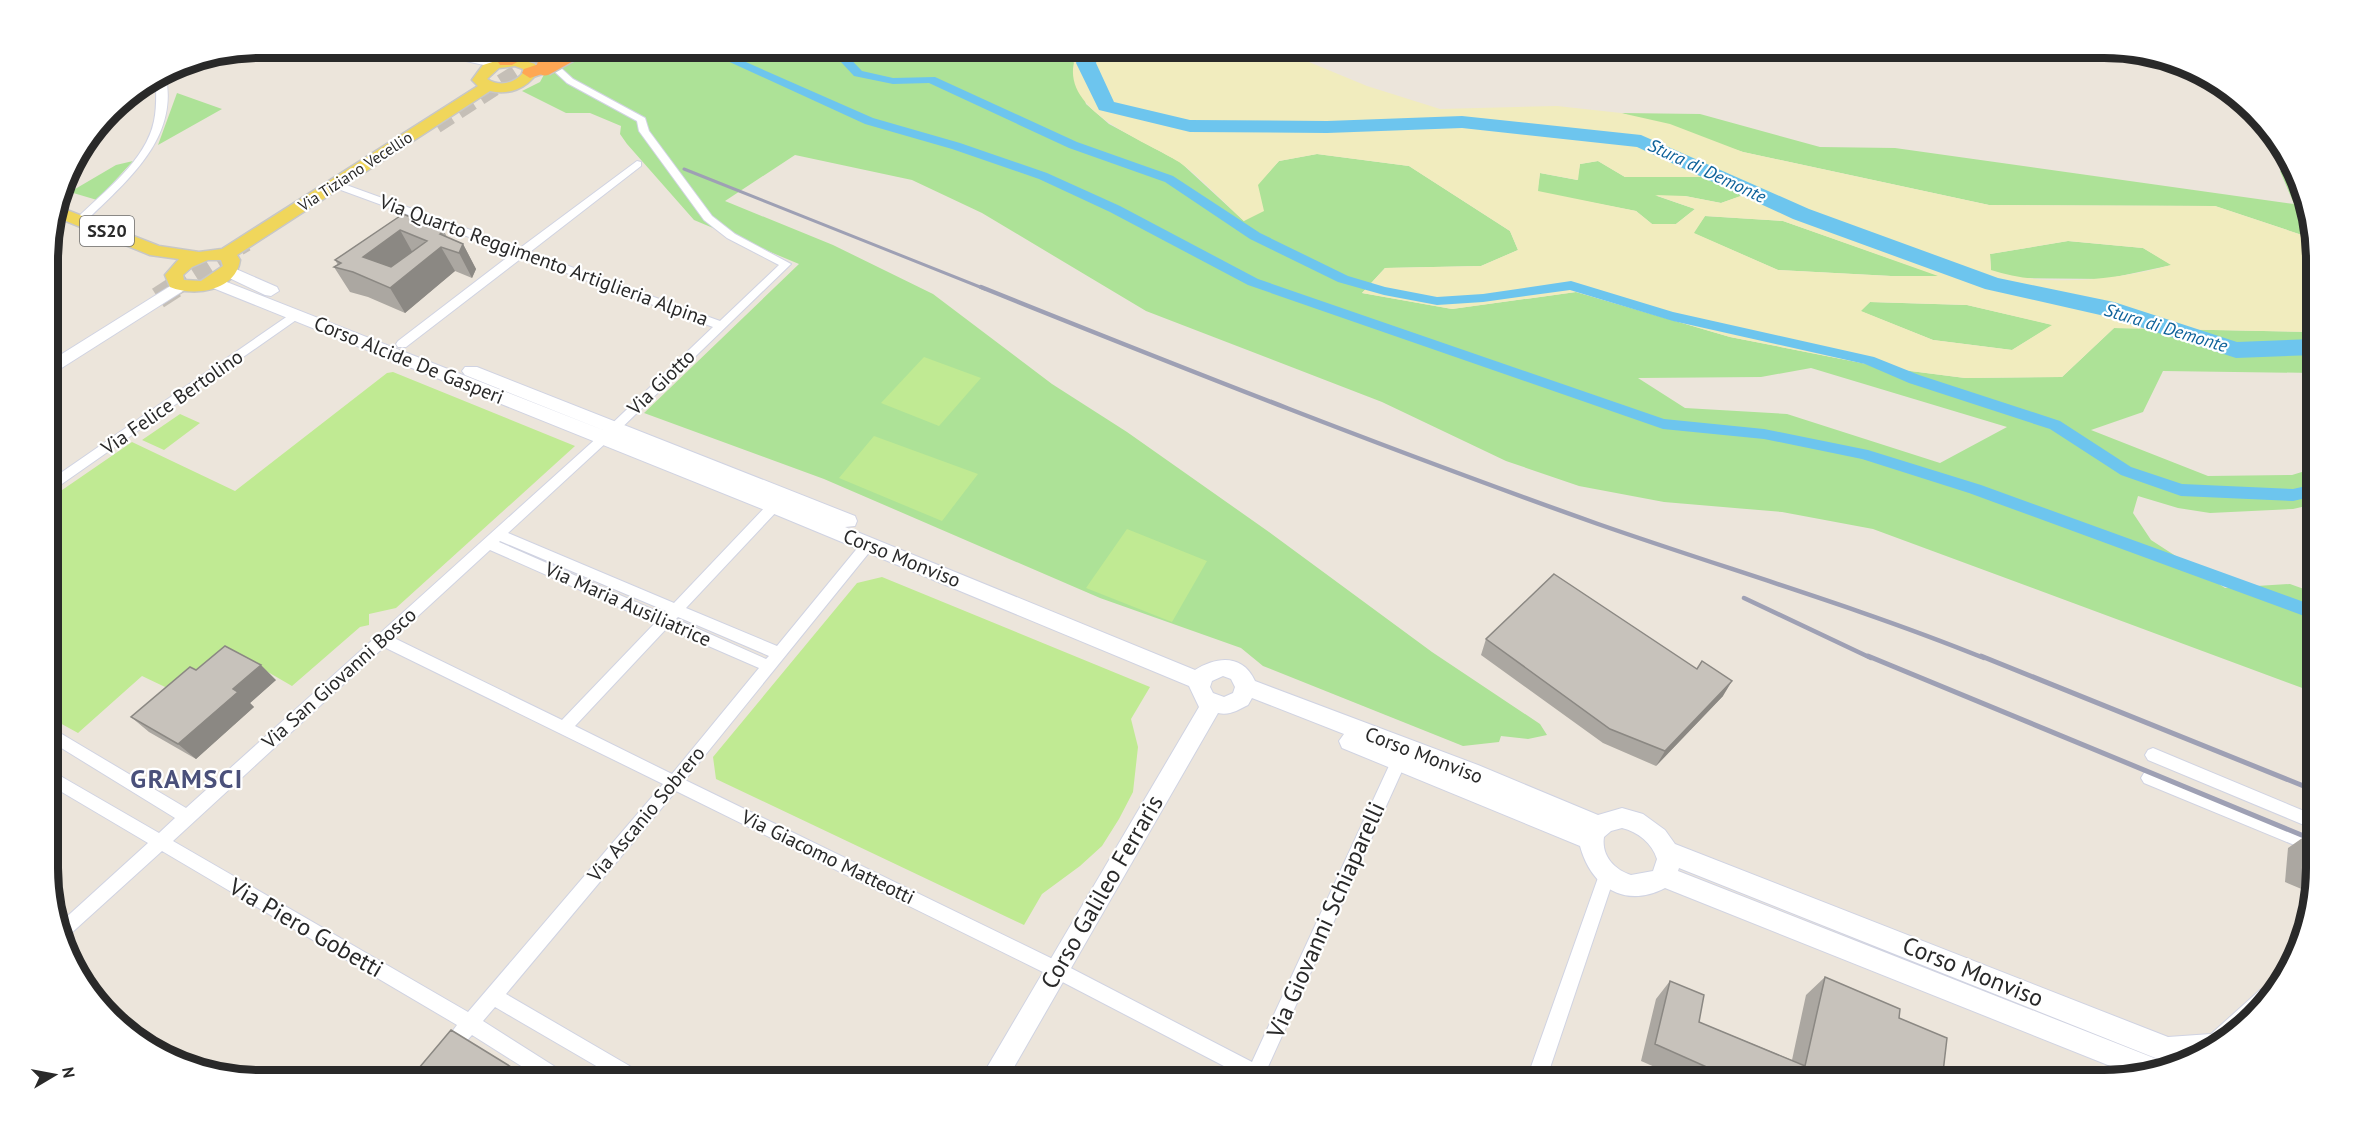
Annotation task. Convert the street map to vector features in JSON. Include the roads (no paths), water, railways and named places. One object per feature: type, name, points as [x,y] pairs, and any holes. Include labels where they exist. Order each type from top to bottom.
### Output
[{"type":"highway","points":[[501,63],[525,59]]},
{"type":"main road","points":[[445,59],[483,81],[501,88],[517,84],[534,59]]},
{"type":"main road","points":[[480,59],[501,63]]},
{"type":"main road","name":"Via Tiziano Vecellio","points":[[214,282],[227,263],[334,184],[483,81],[501,63]]},
{"type":"main road","name":"SS20","points":[[64,214],[156,251],[200,256]]},
{"type":"main road","name":"SS20","points":[[156,251],[158,258],[178,278]]},
{"type":"main road","points":[[59,363],[178,278],[200,256],[227,263]]},
{"type":"main road","name":"Corso Alcide De Gasperi","points":[[227,263],[306,306],[609,432]]},
{"type":"main road","points":[[178,278],[199,286],[214,282]]},
{"type":"main road","name":"Corso Alcide De Gasperi","points":[[214,282],[609,432]]},
{"type":"main road","name":"Corso Monviso","points":[[609,432],[774,506],[1204,676]]},
{"type":"main road","name":"Corso Monviso","points":[[609,432],[1204,676]]},
{"type":"main road","points":[[1222,667],[1236,670],[1245,681],[1244,693],[1225,706],[1212,704],[1201,694],[1204,676],[1222,667]]},
{"type":"main road","name":"Corso Monviso","points":[[1244,693],[1399,760],[1595,833]]},
{"type":"main road","name":"Corso Monviso","points":[[1244,693],[1470,772],[1595,833]]},
{"type":"main road","name":"Corso Galileo Ferraris","points":[[998,1070],[1212,704]]},
{"type":"main road","points":[[1622,818],[1640,822],[1657,834],[1667,852],[1666,869],[1662,876],[1646,885],[1626,885],[1607,875],[1594,858],[1595,833],[1605,821],[1622,818]]},
{"type":"main road","name":"Corso Monviso","points":[[1667,852],[2168,1050],[2194,1049]]},
{"type":"main road","name":"Corso Monviso","points":[[1662,876],[2140,1067]]},
{"type":"street","name":"Via Giotto","points":[[538,59],[570,81],[642,120],[644,131],[708,218],[731,236],[786,264],[720,324],[609,432]]},
{"type":"street","points":[[80,221],[146,152],[159,123],[161,86]]},
{"type":"street","points":[[402,344],[637,164]]},
{"type":"street","name":"Via Quarto Reggimento Artiglieria Alpina","points":[[334,184],[720,324]]},
{"type":"street","name":"Via Felice Bertolino","points":[[59,481],[296,315]]},
{"type":"street","name":"Via San Giovanni Bosco","points":[[67,927],[609,432]]},
{"type":"street","points":[[564,728],[774,506]]},
{"type":"street","name":"Via Maria Ausiliatrice","points":[[493,538],[670,614],[778,653]]},
{"type":"street","name":"Via Ascanio Sobrero","points":[[435,1065],[675,781],[869,544]]},
{"type":"street","name":"Via Maria Ausiliatrice","points":[[670,614],[768,666]]},
{"type":"street","name":"Via Giacomo Matteotti","points":[[382,639],[1057,970],[1245,1070]]},
{"type":"street","points":[[58,738],[187,817]]},
{"type":"street","points":[[2152,756],[2306,819]]},
{"type":"street","name":"Via Giovanni Schiaparelli","points":[[1263,1070],[1399,760]]},
{"type":"street","points":[[2149,778],[2306,843]]},
{"type":"street","name":"Via Piero Gobetti","points":[[58,782],[469,1023],[544,1070]]},
{"type":"street","points":[[1540,1070],[1607,875]]},
{"type":"street","points":[[493,996],[620,1070]]},
{"type":"waterway","points":[[729,59],[869,121],[956,146],[1043,176],[1115,209],[1253,282],[1663,424],[1764,434],[1863,454],[1975,489],[2306,610]]},
{"type":"waterway","points":[[844,59],[858,74],[893,81],[931,79],[1073,145],[1169,179],[1255,236],[1343,279],[1384,291],[1437,301],[1483,298],[1571,285],[1590,293],[1673,316],[1869,360],[1914,379],[2055,425],[2126,471],[2181,490],[2293,495],[2306,492]]},
{"type":"waterway","name":"Stura di Demonte","points":[[1087,59],[1086,63],[1106,106],[1190,126],[1327,127],[1462,122],[1641,141],[1801,214],[1993,284],[2114,310],[2236,350],[2306,347]]},
{"type":"tunnel","points":[[436,125],[539,59]]},
{"type":"tunnel","points":[[173,289],[246,243]]},
{"type":"tunnel","points":[[158,298],[175,287]]},
{"type":"railway","points":[[684,169],[985,289]]},
{"type":"railway","points":[[981,287],[1211,379],[1443,467],[1598,524],[1889,622],[1984,658]]},
{"type":"railway","points":[[1744,598],[1871,658]]},
{"type":"railway","points":[[1868,656],[2306,837]]},
{"type":"railway","points":[[1981,656],[2306,787]]},
{"type":"district","name":"GRAMSCI","points":[[187,779]]}]
